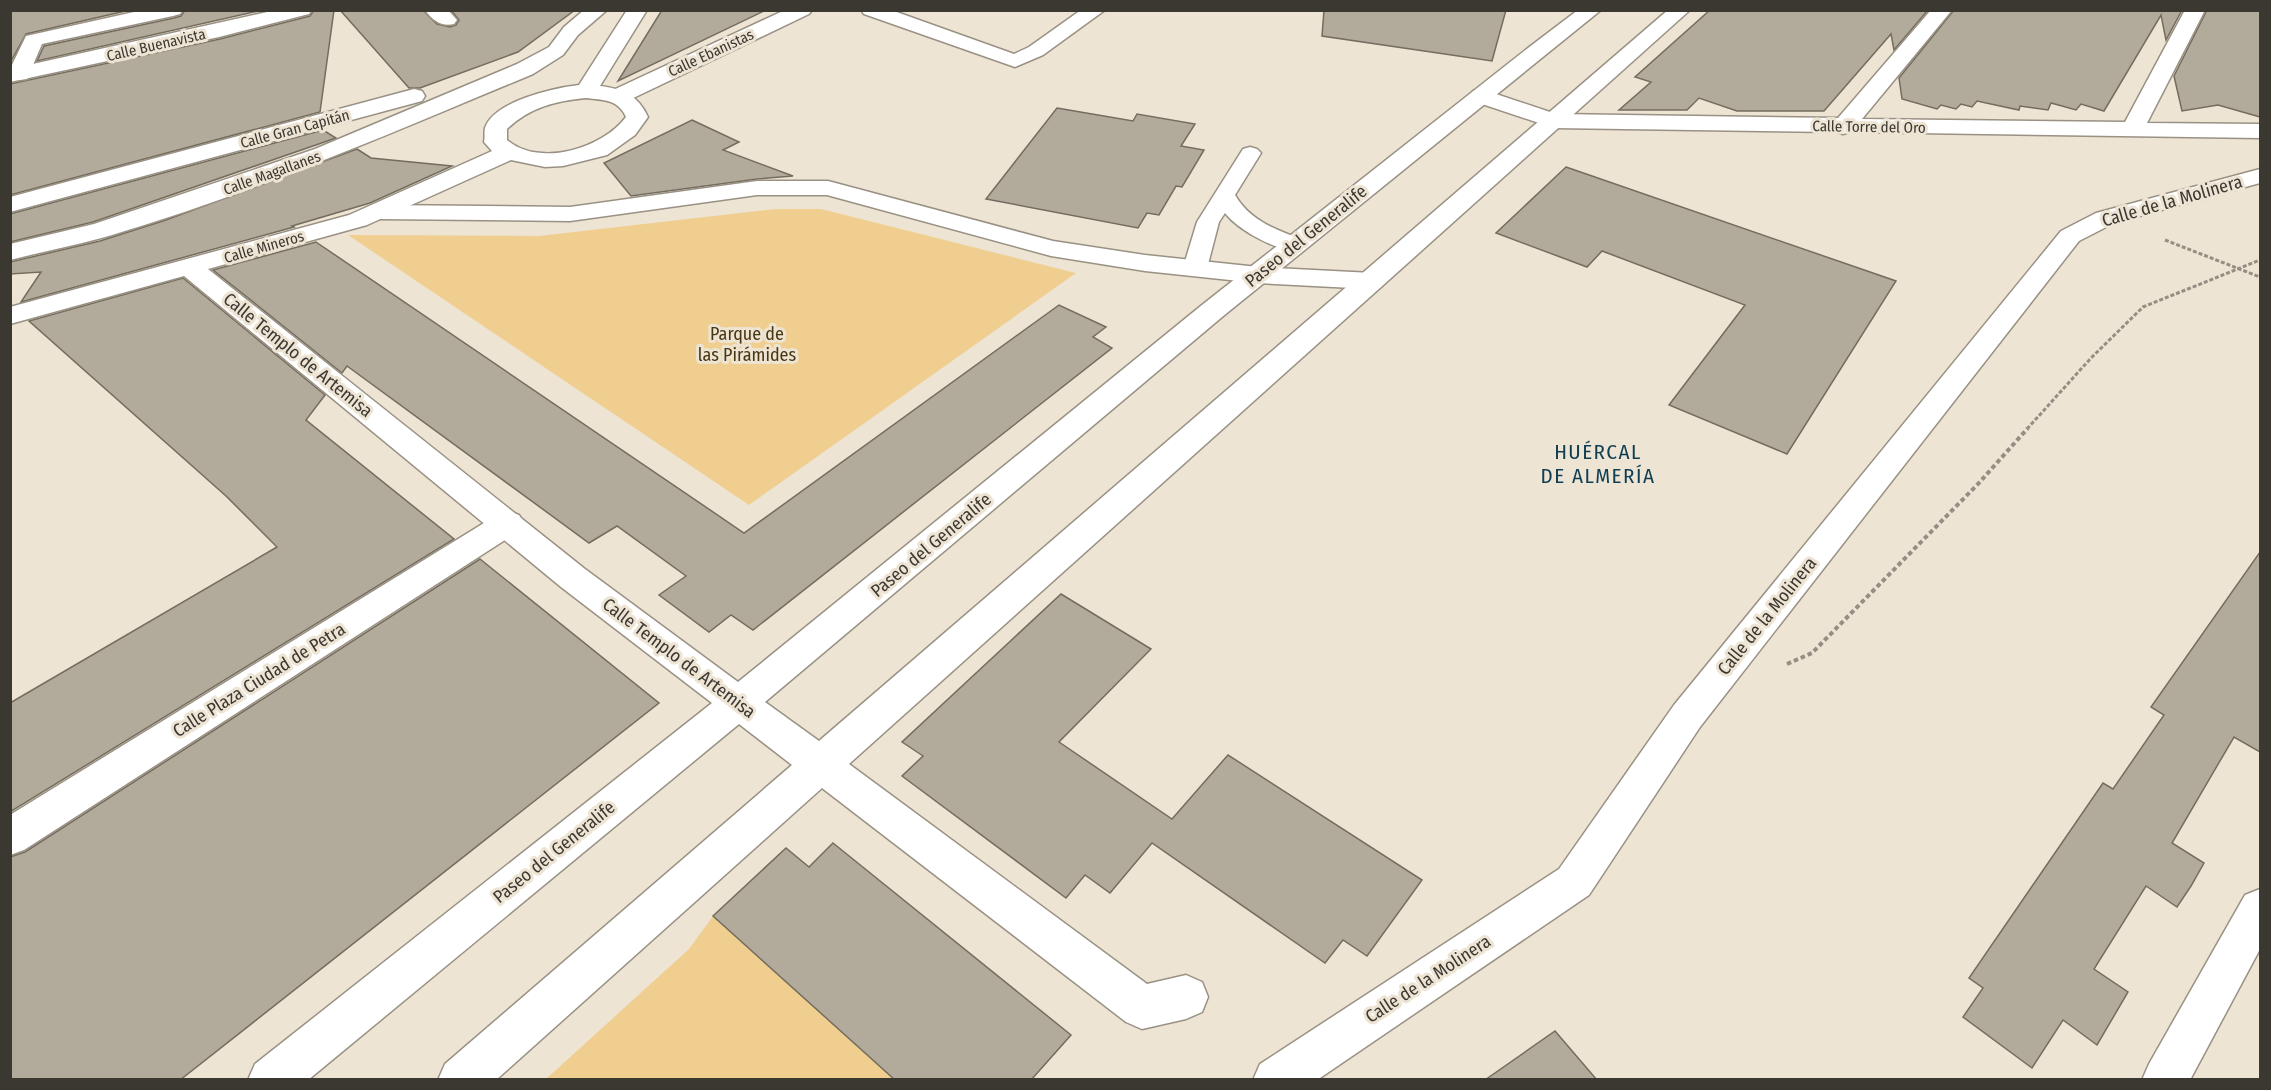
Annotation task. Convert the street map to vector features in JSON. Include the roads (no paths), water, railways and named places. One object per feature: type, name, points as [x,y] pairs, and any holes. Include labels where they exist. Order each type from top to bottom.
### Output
[{"type":"street","points":[[15,75],[33,40],[173,10]]},
{"type":"street","name":"Calle Gran Capitán","points":[[10,205],[399,101],[473,78],[571,31],[597,10]]},
{"type":"street","points":[[586,91],[637,10]]},
{"type":"street","name":"Calle Ebanistas","points":[[619,96],[802,10]]},
{"type":"street","points":[[871,10],[1015,61],[1036,51],[1095,10]]},
{"type":"street","points":[[461,1080],[1680,10]]},
{"type":"street","points":[[1843,127],[1942,10]]},
{"type":"street","points":[[2133,128],[2195,10]]},
{"type":"street","name":"Calle Buenavista","points":[[15,75],[219,32],[295,11]]},
{"type":"street","name":"Paseo del Generalife","points":[[272,1080],[739,703],[1258,275],[1586,12]]},
{"type":"street","name":"Calle Gran Capitán","points":[[525,69],[556,51],[571,31]]},
{"type":"street","name":"Calle Magallanes","points":[[10,252],[102,230],[180,205],[312,158],[525,69]]},
{"type":"street","points":[[586,91],[619,96],[633,105],[637,117],[630,130],[612,144],[587,154],[558,159],[530,159],[508,153],[496,142],[496,128],[508,114],[530,102],[557,94],[586,91]]},
{"type":"street","name":"Calle Torre del Oro","points":[[1481,96],[1554,121],[1843,127],[2260,131]]},
{"type":"street","name":"Calle Mineros","points":[[10,316],[190,268],[379,212],[508,153]]},
{"type":"street","name":"Calle de la Molinera","points":[[1276,1080],[1574,882],[1687,716],[2070,236],[2105,218],[2260,176]]},
{"type":"street","points":[[379,212],[570,214],[757,188],[828,188],[1051,248],[1145,263],[1258,275],[1372,281]]},
{"type":"street","name":"Calle Templo de Artemisa","points":[[190,268],[508,523],[573,578],[1142,1007],[1186,997]]},
{"type":"street","name":"Calle Plaza Ciudad de Petra","points":[[10,837],[508,523]]},
{"type":"street","points":[[2165,1080],[2260,909]]},
{"type":"lane","points":[[1195,268],[1208,222],[1250,153]]},
{"type":"lane","points":[[1225,196],[1228,205],[1240,218],[1262,231],[1295,245]]},
{"type":"district","name":"HUÉRCAL DE ALMERÍA","points":[[1598,464]]},
{"type":"park label","name":"Parque de las Pirámides","points":[[747,344]]}]
